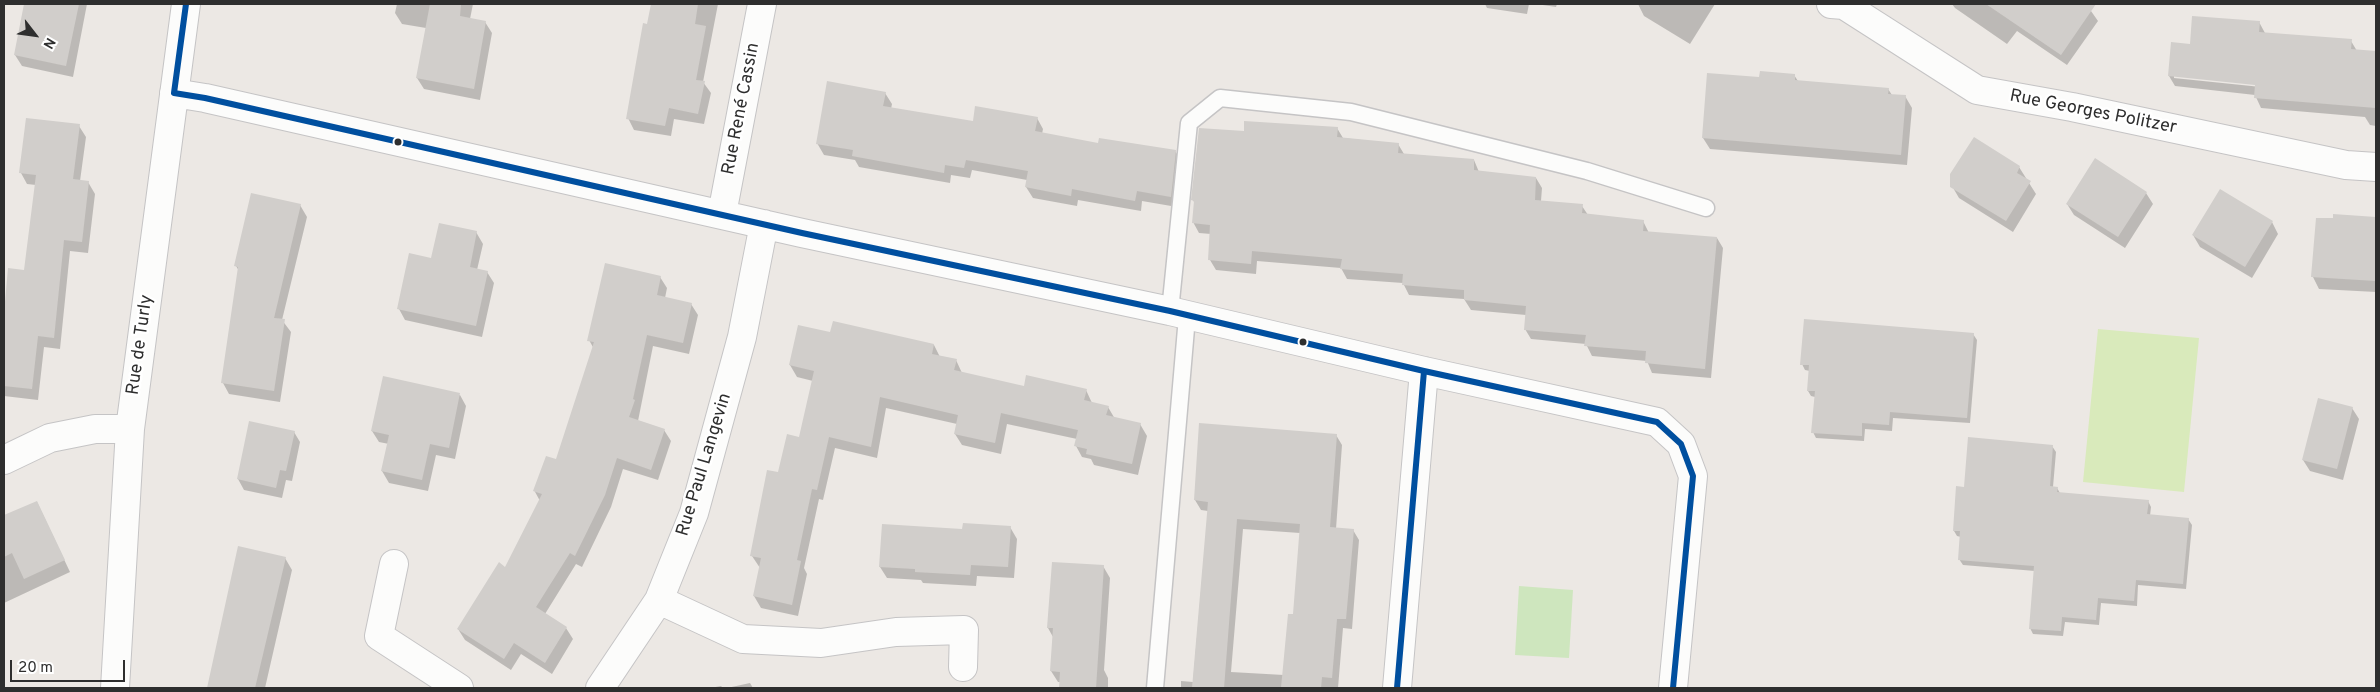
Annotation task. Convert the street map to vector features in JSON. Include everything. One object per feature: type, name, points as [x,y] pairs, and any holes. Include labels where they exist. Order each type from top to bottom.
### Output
[{"type":"street","name":"Rue de Turly","points":[[115,688],[130,429],[186,4]]},
{"type":"street","name":"Rue René Cassin","points":[[722,214],[762,4]]},
{"type":"street","name":"Rue Georges Politzer","points":[[1830,4],[1844,5],[1977,90],[2072,107],[2346,165],[2376,167]]},
{"type":"street","points":[[174,93],[205,98],[764,224],[1178,314],[1424,372],[1657,422],[1681,444],[1693,476],[1673,688]]},
{"type":"street","name":"Rue Paul Langevin","points":[[600,688],[659,600],[694,513],[742,337],[764,224]]},
{"type":"street","points":[[1396,688],[1424,372]]},
{"type":"street","points":[[4,460],[50,438],[95,429],[130,429]]},
{"type":"street","points":[[394,564],[379,636],[459,688]]},
{"type":"street","points":[[659,600],[743,639],[821,643],[896,632],[964,630],[963,667]]},
{"type":"lane","points":[[1155,688],[1189,124],[1220,98],[1351,112],[1587,171],[1706,208]]},
{"type":"green space","points":[[2098,329],[2199,338],[2184,492],[2083,482]]},
{"type":"green space","points":[[1519,586],[1573,590],[1569,658],[1515,655]]},
{"type":"building","points":[[24,4],[79,4],[66,66],[14,55]]},
{"type":"building","points":[[430,4],[461,4],[460,16],[486,21],[474,89],[416,78]]},
{"type":"building","points":[[651,4],[698,4],[695,24],[706,26],[696,80],[705,81],[698,114],[669,108],[665,126],[626,119],[643,23],[647,24]]},
{"type":"building","points":[[1986,4],[2096,4],[2061,55]]},
{"type":"building","points":[[2192,16],[2260,21],[2259,32],[2352,39],[2351,49],[2376,51],[2376,108],[2254,98],[2255,85],[2168,76],[2171,42],[2190,44]]},
{"type":"building","points":[[1760,71],[1795,74],[1795,80],[1889,88],[1888,94],[1906,95],[1901,155],[1702,138],[1707,73],[1759,77]]},
{"type":"building","points":[[827,81],[886,92],[883,106],[973,121],[975,106],[1038,117],[1035,131],[1098,143],[1099,138],[1176,150],[1171,197],[1137,191],[1135,201],[1072,189],[1071,196],[1025,187],[1028,171],[966,160],[964,168],[945,165],[944,173],[852,156],[853,150],[816,144]]},
{"type":"building","points":[[26,118],[80,124],[73,179],[89,181],[82,242],[64,240],[54,338],[38,336],[32,389],[4,386],[4,313],[8,268],[24,270],[36,175],[19,173]]},
{"type":"building","points":[[1244,121],[1338,127],[1337,137],[1399,143],[1398,153],[1474,159],[1474,170],[1536,177],[1535,200],[1583,204],[1582,213],[1644,220],[1643,231],[1717,237],[1705,369],[1645,363],[1646,351],[1584,346],[1586,335],[1524,330],[1526,306],[1464,300],[1464,290],[1402,285],[1403,274],[1340,269],[1342,259],[1252,251],[1251,264],[1208,260],[1210,225],[1192,223],[1194,201],[1191,200],[1199,128],[1244,131]]},
{"type":"building","points":[[1974,137],[2020,166],[2017,173],[2031,181],[2006,221],[1950,187],[1950,174]]},
{"type":"building","points":[[2095,158],[2147,192],[2118,237],[2066,204]]},
{"type":"building","points":[[2220,189],[2273,221],[2245,267],[2192,235]]},
{"type":"building","points":[[251,193],[301,204],[274,318],[285,319],[274,391],[221,383],[238,267],[234,266]]},
{"type":"building","points":[[2333,214],[2376,217],[2376,281],[2311,277],[2316,218],[2333,218]]},
{"type":"building","points":[[439,223],[477,231],[470,267],[488,271],[476,326],[397,309],[409,253],[431,258]]},
{"type":"building","points":[[605,263],[661,276],[657,295],[692,303],[683,343],[647,335],[633,399],[635,400],[629,417],[665,429],[651,470],[617,458],[605,495],[575,556],[570,553],[536,607],[567,627],[545,663],[514,643],[504,659],[457,629],[499,562],[505,567],[542,494],[533,491],[546,456],[556,459],[594,342],[587,341]]},
{"type":"building","points":[[1804,319],[1974,333],[1967,418],[1890,412],[1889,425],[1862,423],[1862,436],[1811,433],[1815,391],[1807,391],[1809,365],[1800,365]]},
{"type":"building","points":[[833,321],[934,344],[932,354],[957,359],[954,370],[1024,386],[1026,375],[1087,389],[1084,400],[1109,406],[1106,415],[1141,423],[1132,464],[1086,454],[1087,449],[1074,446],[1078,430],[1001,413],[995,443],[954,434],[958,415],[880,397],[871,447],[829,437],[817,490],[812,489],[797,560],[801,561],[792,605],[753,596],[761,558],[750,556],[767,470],[778,472],[787,434],[799,437],[814,371],[789,365],[798,325],[830,332]]},
{"type":"building","points":[[383,376],[460,393],[449,448],[430,444],[422,480],[381,471],[389,435],[371,431]]},
{"type":"building","points":[[2318,398],[2353,407],[2337,469],[2302,460]]},
{"type":"building","points":[[249,421],[295,431],[286,471],[280,470],[276,488],[237,479]]},
{"type":"building","points":[[1199,423],[1337,434],[1330,527],[1354,529],[1346,619],[1337,619],[1332,678],[1322,677],[1321,688],[1281,688],[1288,614],[1293,614],[1300,524],[1237,519],[1224,688],[1192,688],[1208,502],[1194,500]]},
{"type":"building","points":[[1968,437],[2053,445],[2050,486],[2058,487],[2057,492],[2149,500],[2147,514],[2189,518],[2183,584],[2136,580],[2134,601],[2098,598],[2096,620],[2062,617],[2061,631],[2029,629],[2034,566],[1958,560],[1960,531],[1953,531],[1956,486],[1964,487]]},
{"type":"building","points":[[37,501],[65,560],[24,579],[12,553],[4,557],[4,515]]},
{"type":"building","points":[[963,523],[1011,526],[1008,567],[971,565],[970,575],[915,572],[915,569],[879,567],[882,524],[962,529]]},
{"type":"building","points":[[238,546],[286,557],[255,688],[207,688]]},
{"type":"building","points":[[1052,562],[1104,565],[1096,688],[1059,688],[1060,672],[1050,671],[1053,628],[1047,628]]},
{"type":"transit line","points":[[174,93],[186,4]]},
{"type":"transit line","points":[[174,93],[205,98],[802,233],[1170,311],[1424,371],[1657,422],[1681,444],[1693,476],[1673,688]]},
{"type":"transit line","points":[[1397,688],[1424,371]]}]
